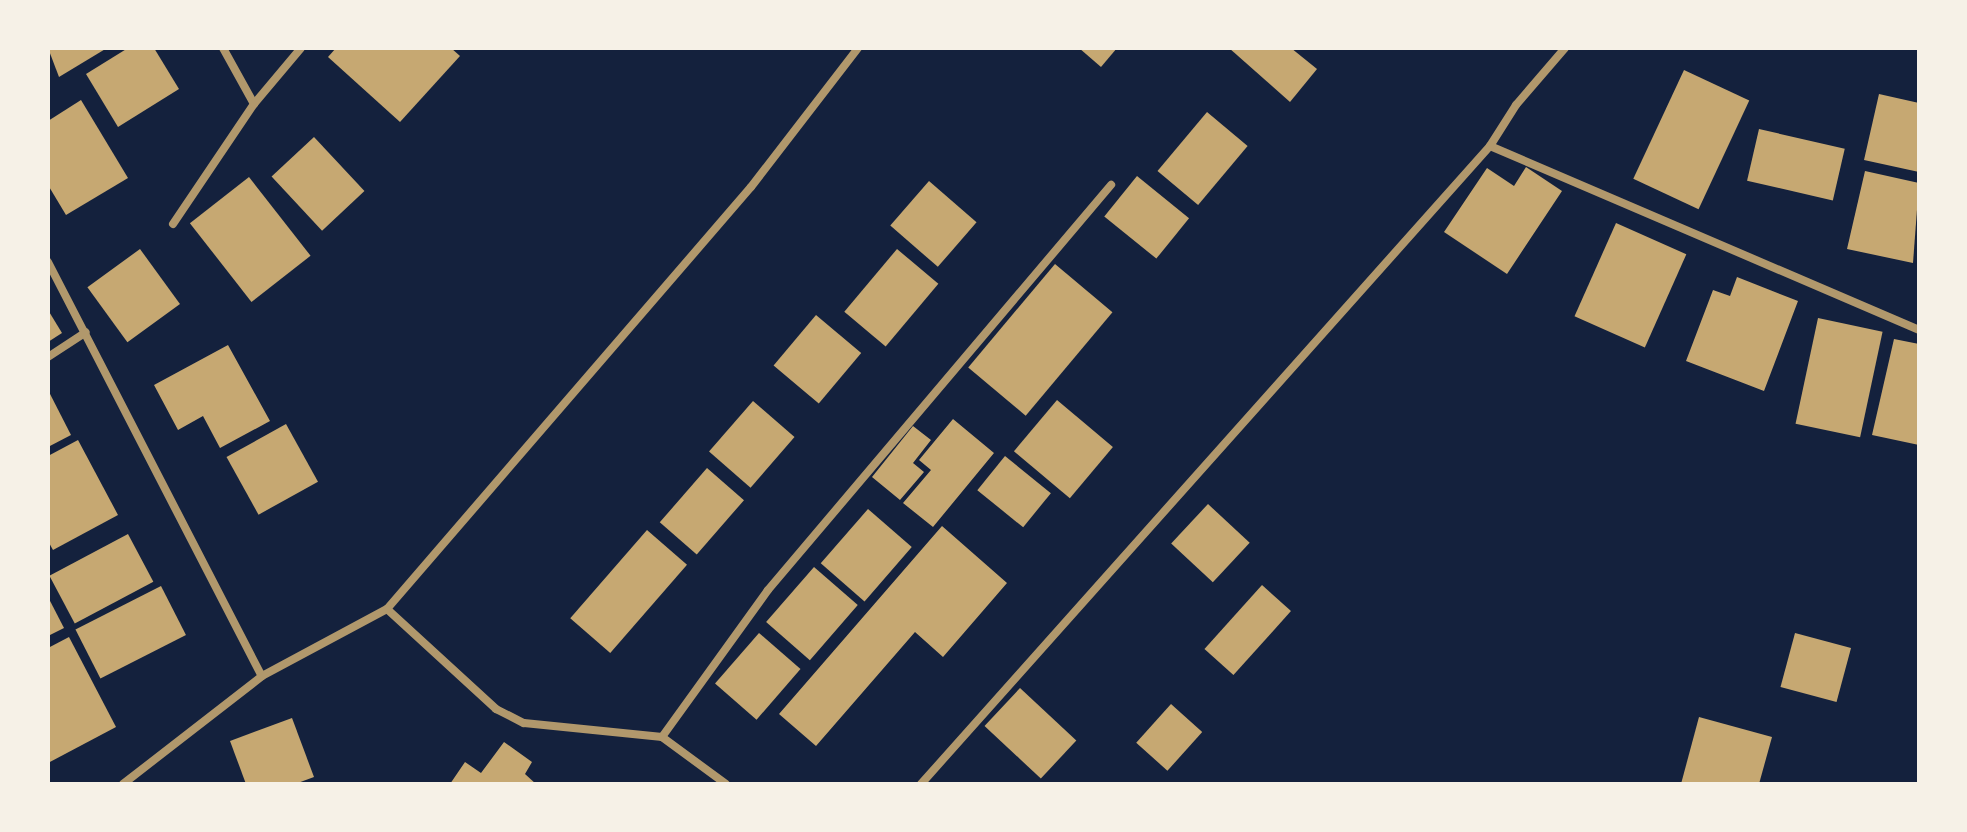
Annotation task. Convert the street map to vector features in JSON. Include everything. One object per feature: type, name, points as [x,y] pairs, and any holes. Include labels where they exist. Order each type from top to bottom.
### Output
[{"type":"street","points":[[223,48],[254,104]]},
{"type":"street","points":[[173,224],[254,104],[301,48]]},
{"type":"street","points":[[123,784],[262,676],[387,609],[751,187],[858,48]]},
{"type":"street","points":[[921,784],[1490,146],[1516,105],[1565,48]]},
{"type":"street","points":[[1490,146],[1919,330]]},
{"type":"street","points":[[662,737],[768,590],[1111,185]]},
{"type":"street","points":[[48,262],[262,676]]},
{"type":"street","points":[[48,357],[86,332]]},
{"type":"street","points":[[387,609],[496,709],[524,723],[662,737],[726,784]]},
{"type":"building","points":[[48,48],[107,48],[59,77]]},
{"type":"building","points":[[128,48],[154,48],[179,89],[118,127],[86,74]]},
{"type":"building","points":[[336,48],[451,48],[460,56],[400,122],[328,57]]},
{"type":"building","points":[[1079,48],[1117,48],[1101,67]]},
{"type":"building","points":[[1229,48],[1291,48],[1317,69],[1290,102]]},
{"type":"building","points":[[1684,70],[1749,100],[1699,209],[1633,179]]},
{"type":"building","points":[[1879,94],[1919,103],[1919,172],[1864,160]]},
{"type":"building","points":[[81,100],[128,178],[66,215],[48,185],[48,121]]},
{"type":"building","points":[[1207,112],[1248,146],[1198,205],[1158,171]]},
{"type":"building","points":[[1759,129],[1845,149],[1833,200],[1747,181]]},
{"type":"building","points":[[314,137],[364,191],[322,231],[272,177]]},
{"type":"building","points":[[1526,167],[1562,191],[1507,274],[1444,232],[1487,168],[1514,186]]},
{"type":"building","points":[[1865,171],[1919,183],[1913,263],[1847,249]]},
{"type":"building","points":[[1137,176],[1189,218],[1156,259],[1104,216]]},
{"type":"building","points":[[249,177],[311,256],[251,302],[190,223]]},
{"type":"building","points":[[929,181],[977,222],[938,267],[890,226]]},
{"type":"building","points":[[1616,223],[1686,254],[1645,348],[1575,316]]},
{"type":"building","points":[[140,249],[180,304],[127,342],[87,287]]},
{"type":"building","points":[[897,249],[938,284],[886,347],[844,312]]},
{"type":"building","points":[[1055,264],[1112,312],[1026,416],[968,367]]},
{"type":"building","points":[[1737,277],[1798,301],[1764,391],[1686,361],[1713,290],[1730,296]]},
{"type":"building","points":[[48,310],[62,333],[48,342]]},
{"type":"building","points":[[816,315],[861,353],[819,403],[774,366]]},
{"type":"building","points":[[1818,318],[1883,332],[1860,437],[1796,424]]},
{"type":"building","points":[[1894,339],[1919,344],[1919,445],[1872,435]]},
{"type":"building","points":[[228,345],[270,421],[220,448],[203,416],[178,430],[154,385]]},
{"type":"building","points":[[48,390],[71,435],[48,447]]},
{"type":"building","points":[[1057,400],[1113,447],[1070,498],[1014,451]]},
{"type":"building","points":[[753,401],[795,437],[751,488],[709,452]]},
{"type":"building","points":[[953,419],[994,453],[933,527],[903,503],[931,470],[919,460]]},
{"type":"building","points":[[286,424],[318,482],[259,515],[227,457]]},
{"type":"building","points":[[913,426],[931,440],[913,463],[924,472],[900,500],[872,477]]},
{"type":"building","points":[[78,440],[118,515],[53,550],[48,541],[48,456]]},
{"type":"building","points":[[1005,456],[1051,493],[1023,527],[977,490]]},
{"type":"building","points":[[707,468],[744,500],[697,554],[660,522]]},
{"type":"building","points":[[1208,504],[1250,543],[1213,582],[1171,543]]},
{"type":"building","points":[[868,509],[912,547],[865,601],[821,563]]},
{"type":"building","points":[[942,526],[1007,583],[943,657],[915,632],[816,746],[779,714]]},
{"type":"building","points":[[647,530],[687,565],[610,653],[570,618]]},
{"type":"building","points":[[128,534],[153,582],[75,623],[49,576]]},
{"type":"building","points":[[814,567],[858,605],[810,660],[766,622]]},
{"type":"building","points":[[1262,585],[1291,611],[1233,675],[1204,649]]},
{"type":"building","points":[[161,586],[186,635],[100,679],[75,630]]},
{"type":"building","points":[[48,597],[64,628],[48,636]]},
{"type":"building","points":[[759,633],[801,669],[757,720],[715,684]]},
{"type":"building","points":[[1795,633],[1851,648],[1837,702],[1781,687]]},
{"type":"building","points":[[69,637],[116,727],[48,763],[48,648]]},
{"type":"building","points":[[1020,688],[1076,741],[1041,779],[985,726]]},
{"type":"building","points":[[1171,704],[1202,732],[1167,771],[1136,743]]},
{"type":"building","points":[[1699,717],[1772,737],[1759,784],[1681,784]]},
{"type":"building","points":[[292,718],[314,777],[295,784],[246,784],[230,741]]},
{"type":"building","points":[[504,742],[532,762],[525,774],[536,784],[450,784],[465,762],[481,773]]}]
